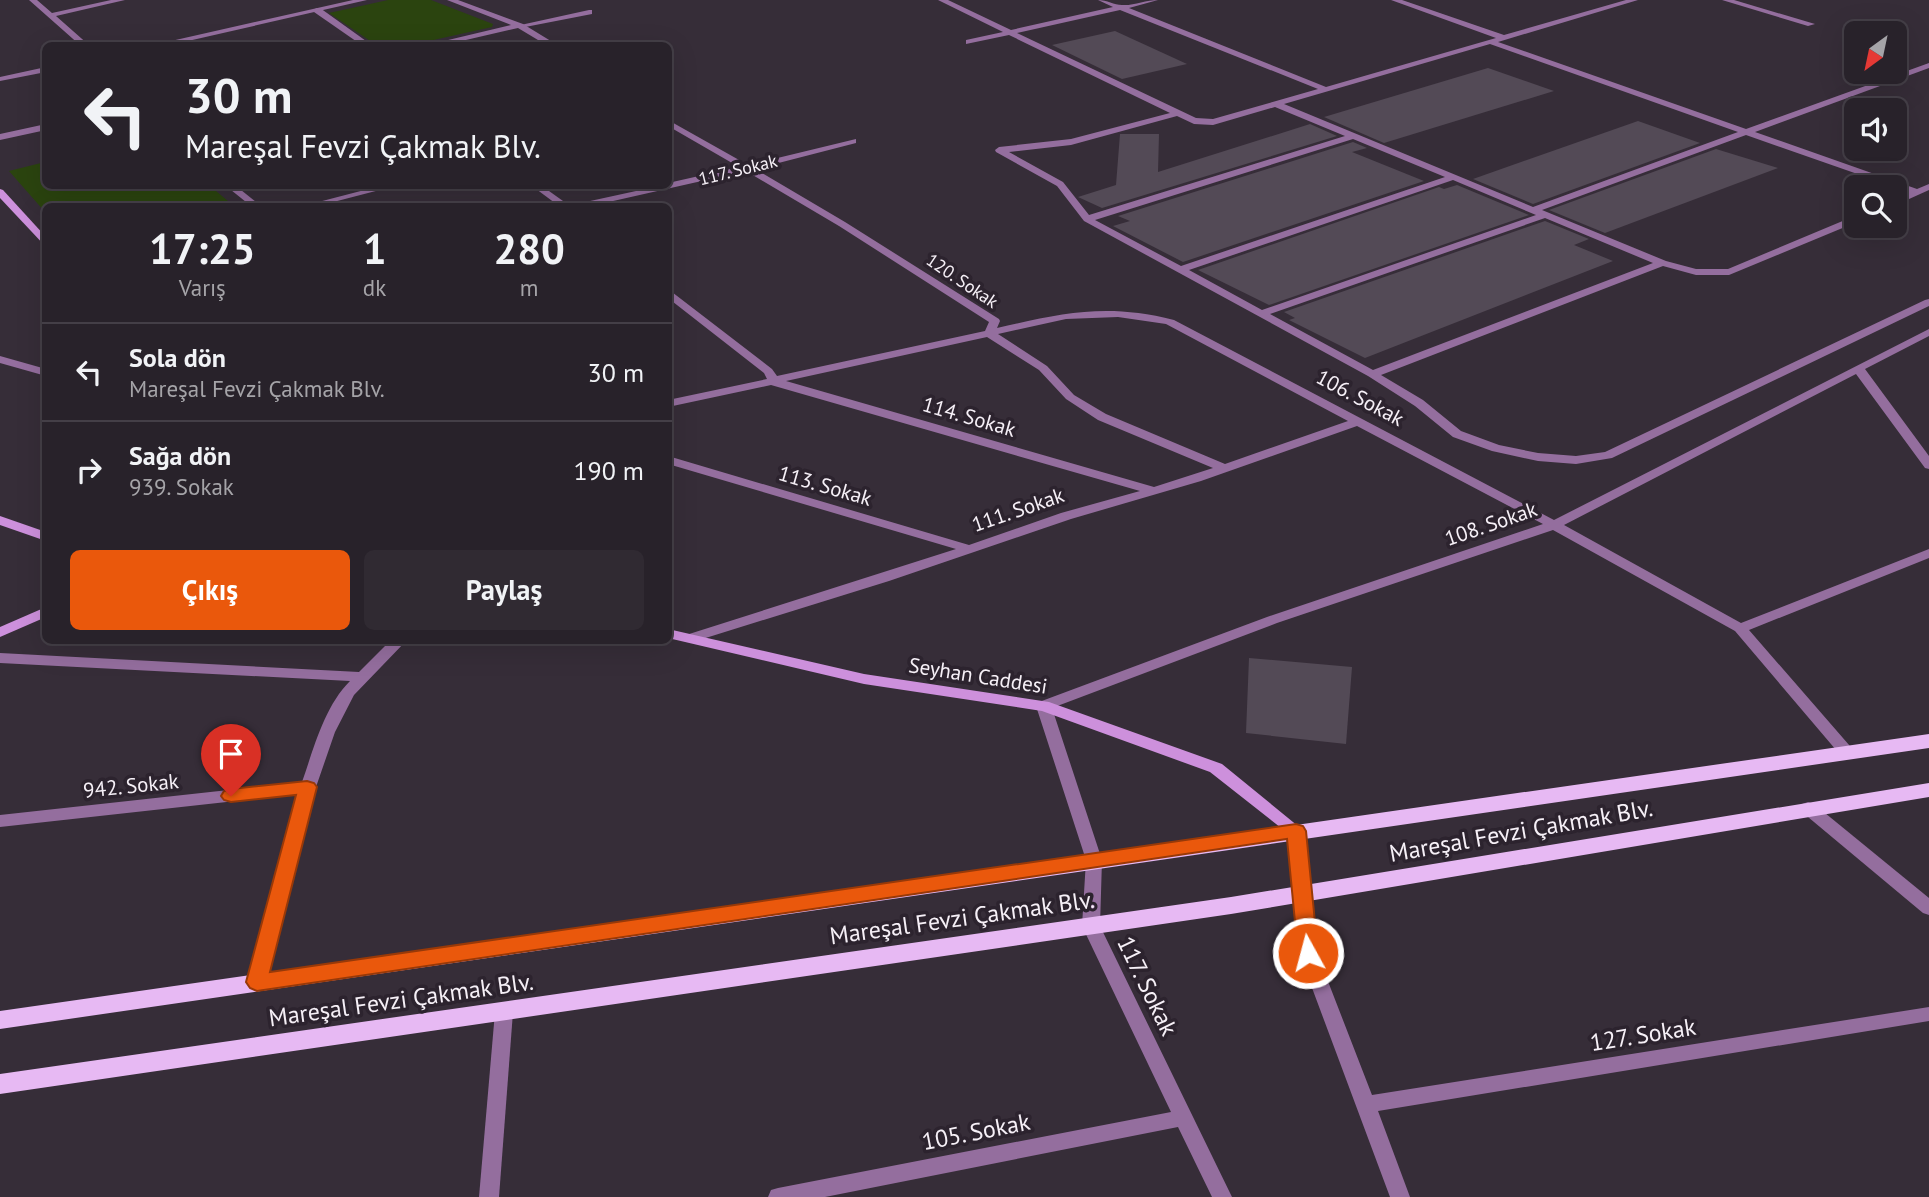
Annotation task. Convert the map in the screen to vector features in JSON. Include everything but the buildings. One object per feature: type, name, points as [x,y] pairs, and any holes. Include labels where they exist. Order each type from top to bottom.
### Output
[{"type":"main road","points":[[0,192],[42,239]]},
{"type":"main road","points":[[0,520],[42,536]]},
{"type":"main road","points":[[0,633],[42,613]]},
{"type":"main road","name":"Seyhan Caddesi","points":[[672,634],[864,679],[1044,706],[1216,768],[1296,831]]},
{"type":"main road","name":"Mareşal Fevzi Çakmak Blv.","points":[[0,1020],[1929,741]]},
{"type":"main road","name":"Mareşal Fevzi Çakmak Blv.","points":[[0,1084],[1091,926],[1929,790]]},
{"type":"street","points":[[33,0],[81,42]]},
{"type":"street","points":[[51,15],[121,0]]},
{"type":"street","points":[[171,42],[363,0]]},
{"type":"street","points":[[451,0],[520,26],[548,42]]},
{"type":"street","points":[[942,0],[1194,121],[1213,122],[1634,0]]},
{"type":"street","points":[[1102,0],[1325,89]]},
{"type":"street","points":[[969,43],[1154,0]]},
{"type":"street","points":[[1395,0],[1504,38]]},
{"type":"street","points":[[1726,0],[1811,24]]},
{"type":"street","points":[[317,10],[363,42]]},
{"type":"street","points":[[446,42],[589,12]]},
{"type":"street","points":[[1491,41],[1917,192]]},
{"type":"street","points":[[1534,210],[1929,65]]},
{"type":"street","points":[[0,79],[42,70]]},
{"type":"street","points":[[1276,104],[1662,263],[1696,272],[1729,272],[1844,223]]},
{"type":"street","points":[[1178,113],[1071,142],[999,150],[1060,184],[1087,219],[1372,374],[1419,402],[1457,434],[1517,453],[1576,460],[1608,455],[1929,302]]},
{"type":"street","name":"120. Sokak","points":[[672,124],[749,168],[995,321],[989,333],[1043,368],[1070,397],[1102,417],[1223,468]]},
{"type":"street","points":[[0,137],[42,128]]},
{"type":"street","points":[[1087,219],[1353,136]]},
{"type":"street","name":"117. Sokak","points":[[672,185],[853,141]]},
{"type":"street","points":[[1179,270],[1453,177]]},
{"type":"street","points":[[1907,197],[1929,187]]},
{"type":"street","points":[[236,189],[252,203]]},
{"type":"street","points":[[319,203],[378,189]]},
{"type":"street","points":[[541,189],[561,203]]},
{"type":"street","name":"117. Sokak","points":[[594,203],[656,189]]},
{"type":"street","points":[[1260,314],[1545,215]]},
{"type":"street","points":[[1372,374],[1662,263]]},
{"type":"street","points":[[672,295],[768,371],[774,381]]},
{"type":"street","name":"106. Sokak","points":[[672,403],[1066,316],[1091,313],[1149,317],[1170,322],[1554,525],[1740,628],[1848,752]]},
{"type":"street","name":"108. Sokak","points":[[1044,706],[1272,620],[1554,525],[1929,331]]},
{"type":"street","points":[[0,359],[42,372]]},
{"type":"street","points":[[1858,368],[1929,465]]},
{"type":"street","name":"114. Sokak","points":[[774,381],[1153,491]]},
{"type":"street","name":"111. Sokak","points":[[691,638],[1153,491],[1359,421]]},
{"type":"street","name":"113. Sokak","points":[[672,461],[970,549]]},
{"type":"street","points":[[1740,628],[1929,553]]},
{"type":"street","points":[[257,982],[307,787],[327,732],[348,692],[396,644]]},
{"type":"street","points":[[0,658],[363,677]]},
{"type":"street","name":"117. Sokak","points":[[1044,706],[1094,860],[1091,926],[1222,1197]]},
{"type":"street","name":"942. Sokak","points":[[0,821],[307,787]]},
{"type":"street","points":[[1808,808],[1929,908]]},
{"type":"street","points":[[1296,831],[1300,894],[1308,953],[1400,1197]]},
{"type":"street","points":[[489,1197],[504,1012]]},
{"type":"street","name":"127. Sokak","points":[[1364,1105],[1929,1014]]},
{"type":"street","name":"105. Sokak","points":[[778,1197],[1183,1118]]},
{"type":"green space","points":[[388,0],[431,0],[493,24],[492,27],[424,42],[372,42],[329,13]]},
{"type":"green space","points":[[42,163],[42,189],[214,189],[230,203],[42,203],[42,209],[9,171]]},
{"type":"route","points":[[231,796],[307,787],[257,982],[1296,831],[1300,894],[1308,953]]}]
